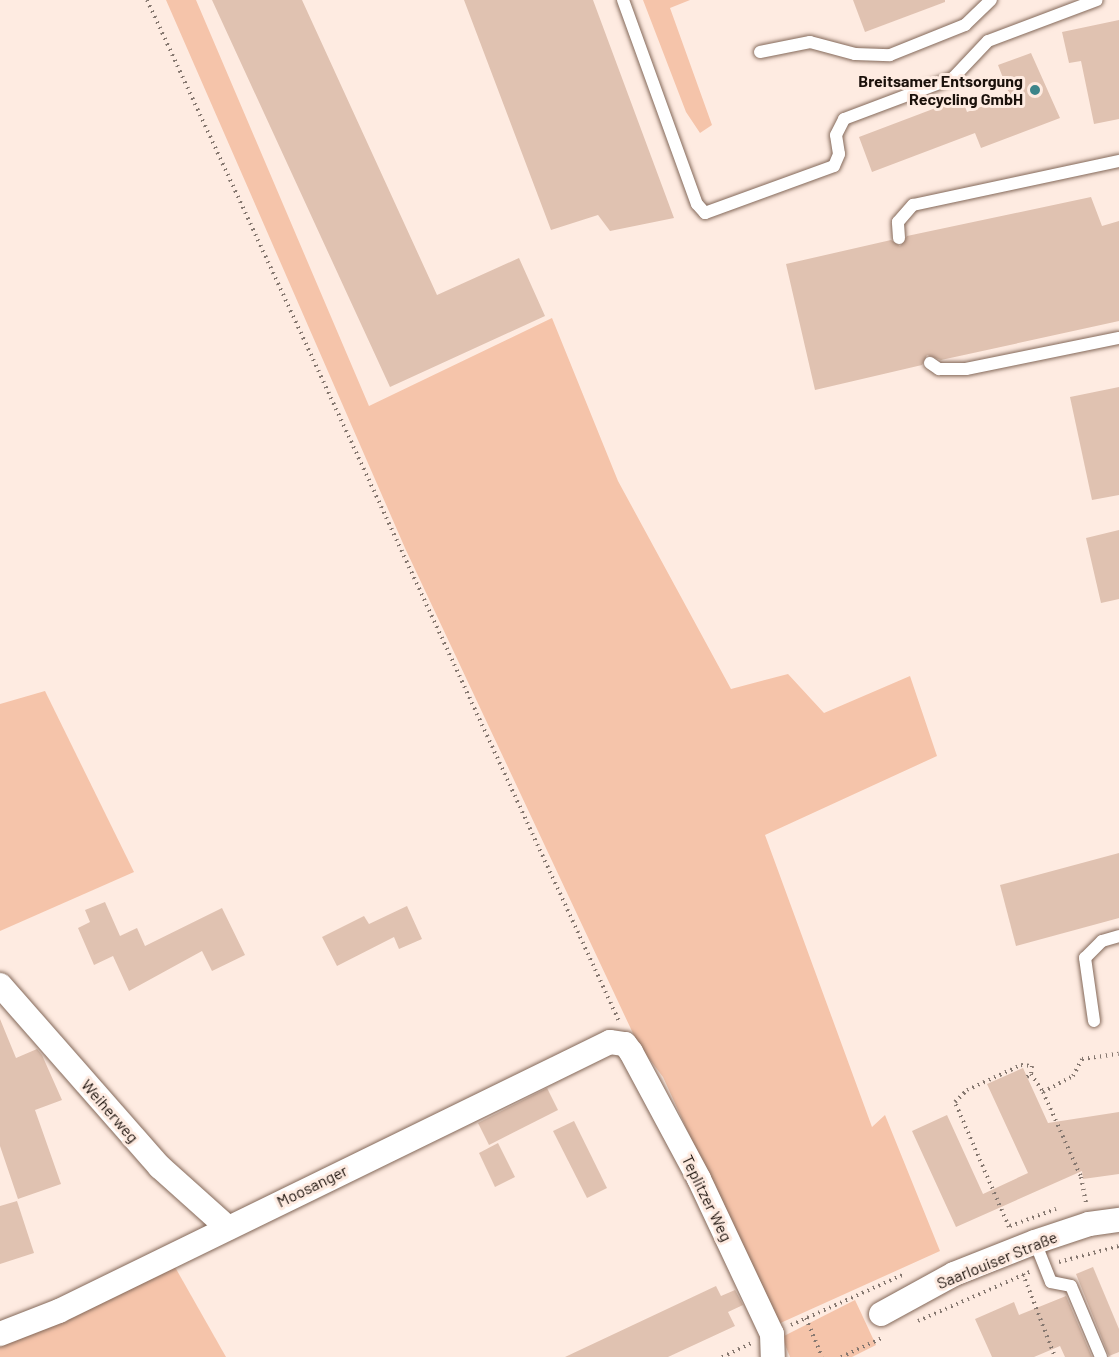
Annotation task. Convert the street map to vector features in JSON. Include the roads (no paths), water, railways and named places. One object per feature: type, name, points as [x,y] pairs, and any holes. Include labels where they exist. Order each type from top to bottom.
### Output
[{"type":"street","name":"Weiherweg","points":[[0,985],[160,1167],[228,1228]]},
{"type":"street","name":"Moosanger","points":[[0,1334],[59,1311],[594,1046],[625,1044]]},
{"type":"street","name":"Teplitzer Weg","points":[[625,1044],[699,1179],[772,1346]]},
{"type":"street","name":"Saarlouiser Straße","points":[[885,1324],[954,1275],[1089,1224],[1119,1220]]},
{"type":"lane","points":[[623,0],[697,204],[705,213],[834,166],[839,154],[836,135],[844,119],[953,78],[988,41],[1097,0]]},
{"type":"lane","points":[[760,52],[810,42],[855,54],[890,55],[965,25],[991,0]]},
{"type":"lane","points":[[899,238],[898,222],[913,205],[1119,161]]},
{"type":"lane","points":[[930,363],[939,369],[966,369],[1119,338]]},
{"type":"lane","points":[[1094,1021],[1085,958],[1102,941],[1119,936]]},
{"type":"lane","points":[[1027,1246],[1044,1267],[1051,1282],[1071,1286],[1101,1357]]},
{"type":"place","name":"Breitsamer Entsorgung Recycling GmbH","points":[[1035,90]]}]
